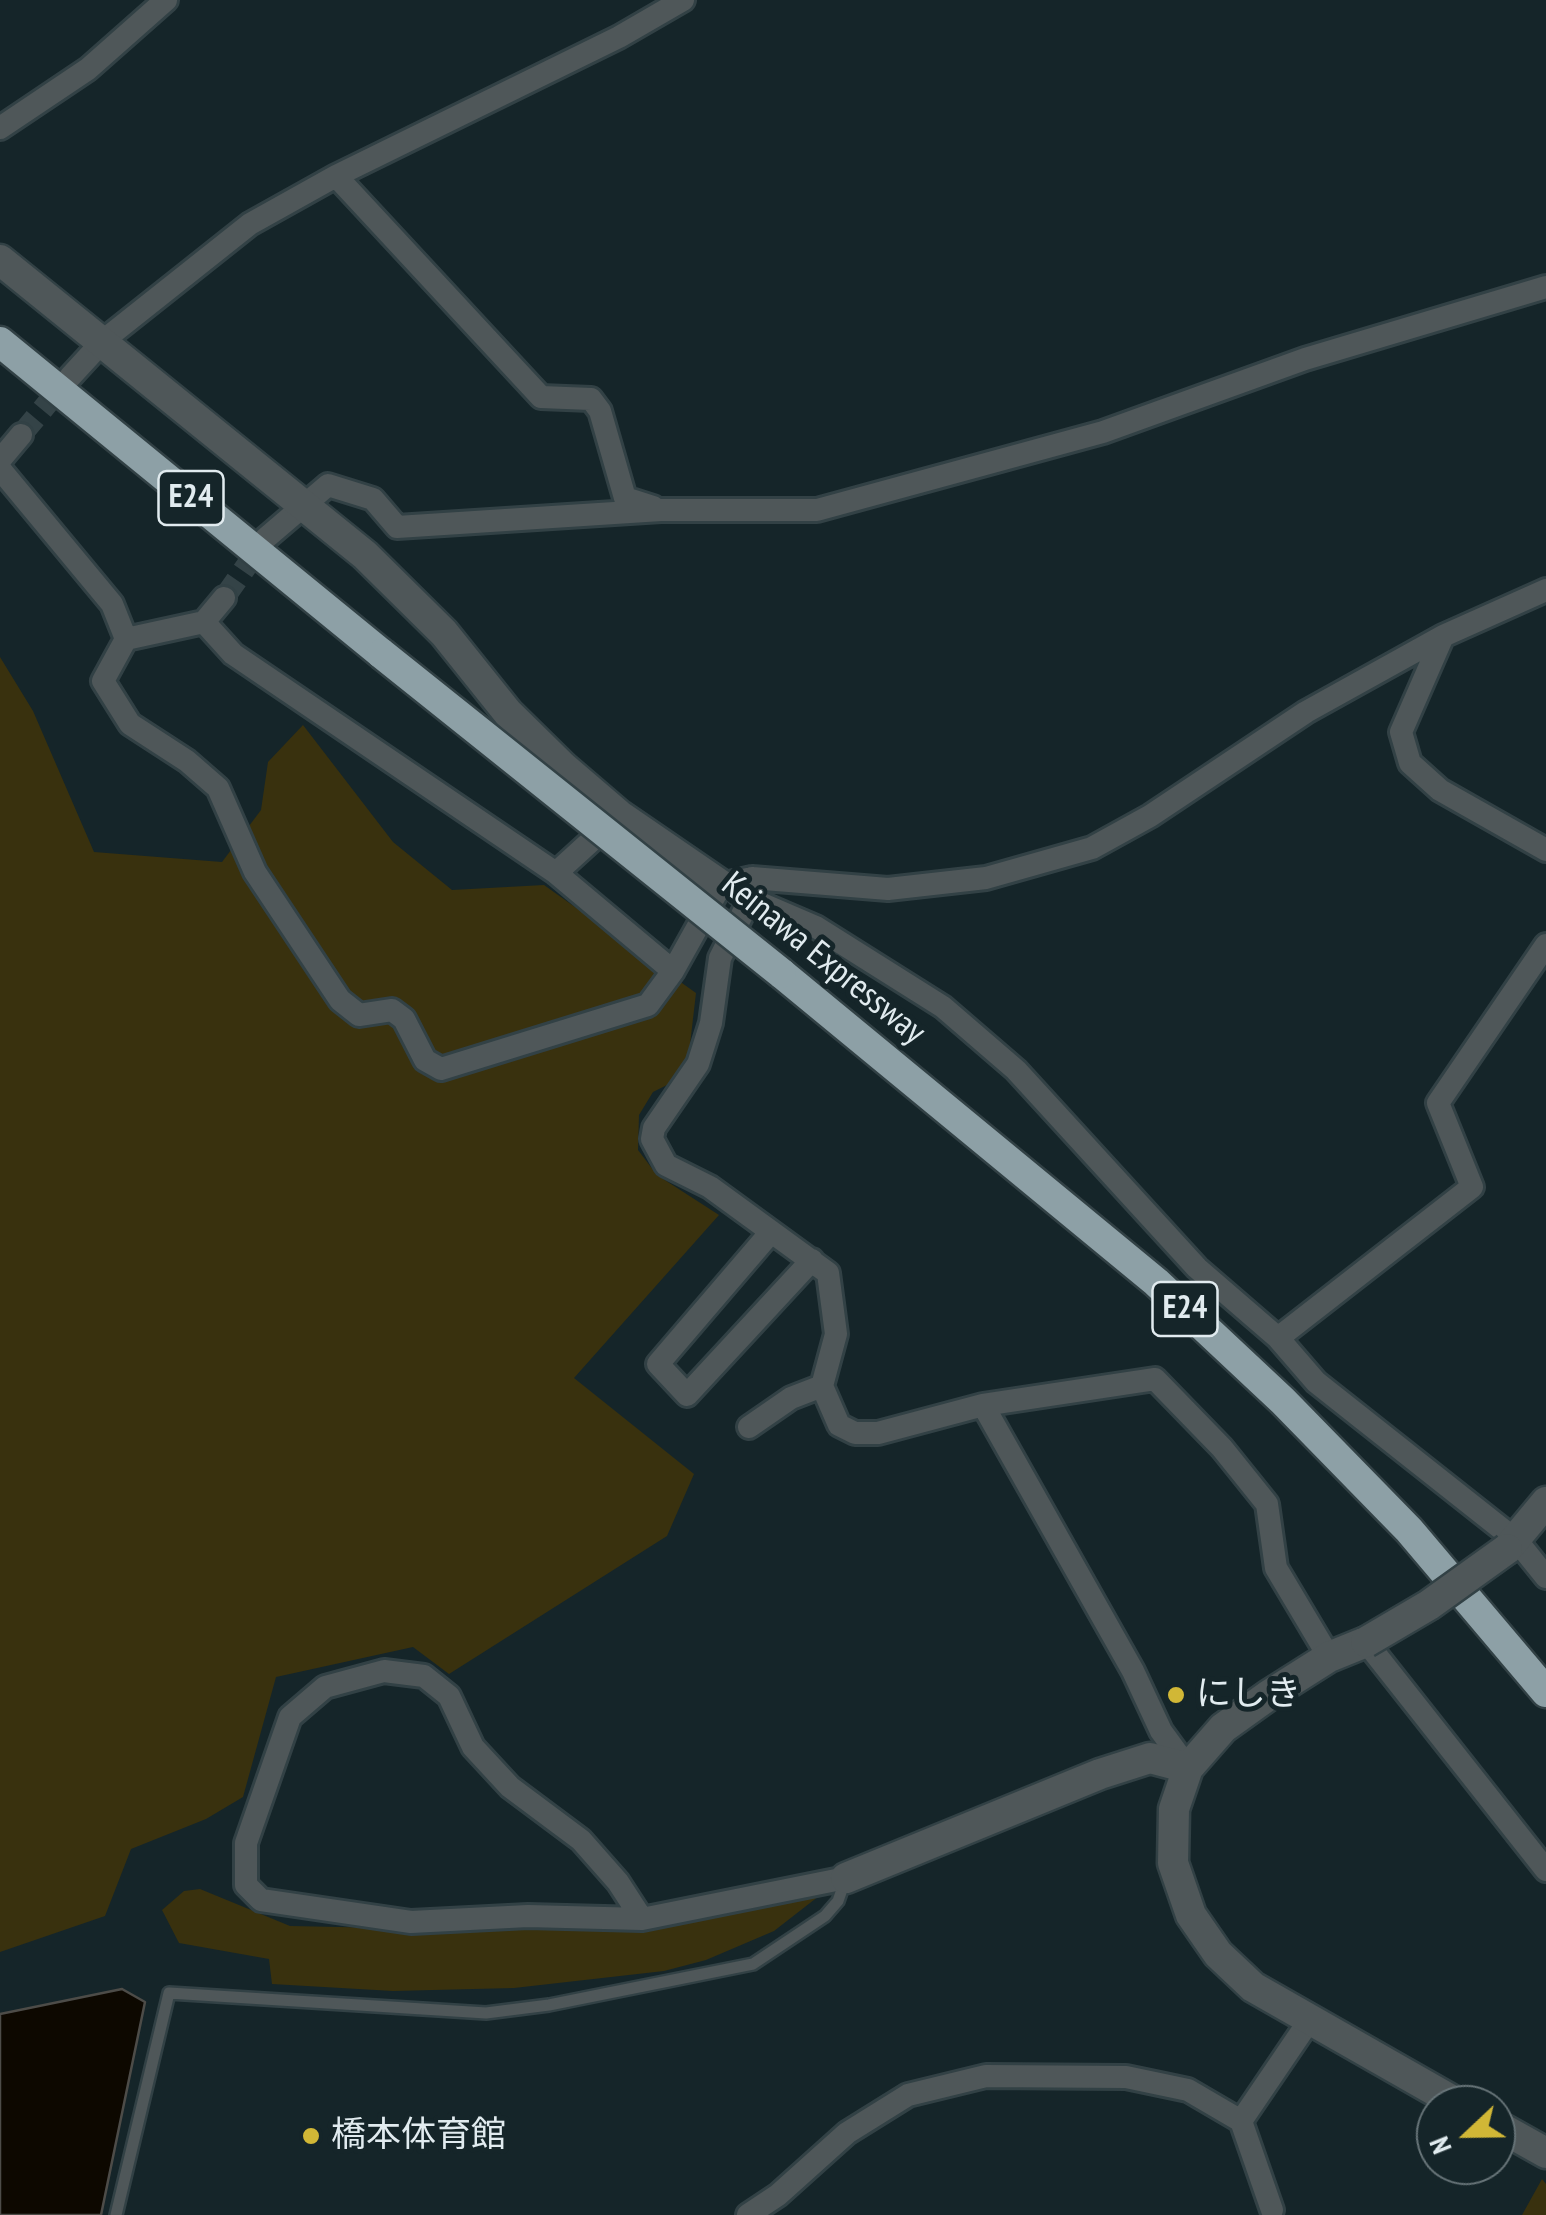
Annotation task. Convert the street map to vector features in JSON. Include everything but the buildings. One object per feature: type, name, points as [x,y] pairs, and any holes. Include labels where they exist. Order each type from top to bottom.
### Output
[{"type":"highway","name":"Keinawa Expressway","points":[[0,342],[382,654],[781,972],[1156,1282],[1409,1530],[1546,1692]]},
{"type":"street","points":[[0,128],[88,70],[166,0]]},
{"type":"street","points":[[70,377],[104,340],[250,224],[336,176],[619,37],[683,0]]},
{"type":"street","points":[[336,176],[540,397],[592,399],[600,411],[624,498],[661,510]]},
{"type":"street","points":[[0,260],[304,501],[404,590],[508,713],[619,815],[722,885],[751,889],[888,889],[986,878],[1092,848],[1150,816],[1306,712],[1442,636],[1546,590]]},
{"type":"street","points":[[266,538],[304,501],[328,485],[374,499],[397,527],[661,510],[817,510],[1103,432],[1305,359],[1546,288]]},
{"type":"street","points":[[0,460],[22,435]]},
{"type":"street","points":[[0,469],[112,604],[126,639]]},
{"type":"street","points":[[224,598],[204,622],[126,639],[102,681],[130,724],[187,761],[218,788],[254,872],[340,1000],[359,1015],[392,1010],[404,1018],[425,1060],[441,1069],[648,1004],[673,971],[722,885]]},
{"type":"street","points":[[204,622],[233,654],[556,874],[673,971]]},
{"type":"street","points":[[1442,636],[1400,732],[1410,764],[1440,790],[1546,850]]},
{"type":"street","points":[[556,874],[619,815]]},
{"type":"street","points":[[751,889],[720,958],[711,1022],[698,1064],[654,1128],[652,1140],[666,1165],[710,1187],[828,1273],[836,1334],[822,1386],[838,1425],[855,1433],[878,1433],[983,1405],[1154,1380],[1222,1448],[1267,1504],[1276,1568],[1329,1657]]},
{"type":"street","points":[[751,889],[943,1006],[1016,1070],[1196,1268],[1278,1338],[1316,1382],[1546,1577]]},
{"type":"street","points":[[1278,1338],[1472,1187],[1438,1103],[1546,946]]},
{"type":"street","points":[[770,1232],[658,1364],[687,1395],[812,1260]]},
{"type":"street","points":[[749,1427],[791,1398],[822,1386]]},
{"type":"street","points":[[983,1405],[1132,1671],[1161,1731],[1188,1768]]},
{"type":"street","points":[[1424,2085],[1254,1987],[1218,1954],[1191,1915],[1173,1863],[1174,1809],[1188,1768],[1223,1728],[1329,1657],[1366,1642],[1429,1606],[1512,1545],[1546,1502]]},
{"type":"street","points":[[1366,1642],[1546,1870]]},
{"type":"street","points":[[642,1919],[618,1882],[580,1840],[510,1786],[473,1747],[449,1696],[424,1676],[384,1671],[325,1687],[290,1717],[246,1843],[246,1885],[261,1900],[411,1922],[528,1916],[642,1919],[846,1878],[1150,1758],[1188,1768]]},
{"type":"street","points":[[1241,2121],[1309,2021]]},
{"type":"street","points":[[748,2215],[778,2196],[847,2133],[908,2094],[986,2076],[1126,2077],[1188,2090],[1241,2121],[1272,2210]]},
{"type":"street","points":[[1516,2136],[1546,2152]]},
{"type":"lane","points":[[116,2215],[170,1993],[486,2013],[550,2004],[754,1964],[825,1916],[838,1901],[846,1878]]},
{"type":"shaded area","points":[[0,657],[33,711],[94,852],[222,862],[261,810],[268,762],[303,725],[393,842],[452,890],[544,885],[696,993],[689,1053],[673,1082],[653,1092],[639,1115],[638,1150],[657,1175],[719,1215],[574,1378],[694,1474],[667,1536],[449,1674],[413,1647],[276,1677],[243,1797],[206,1819],[131,1849],[105,1916],[0,1952]]},
{"type":"shaded area","points":[[200,1889],[290,1926],[387,1928],[672,1925],[819,1896],[774,1931],[706,1960],[664,1971],[514,1988],[393,1991],[272,1984],[269,1959],[179,1943],[162,1910],[184,1891]]},
{"type":"shaded area","points":[[122,1989],[145,2002],[101,2215],[0,2215],[0,2014]]},
{"type":"shaded area","points":[[1542,2179],[1546,2184],[1546,2215],[1522,2215]]},
{"type":"tunnel","points":[[21,435],[67,380]]},
{"type":"tunnel","points":[[224,598],[264,541]]},
{"type":"place","name":"にしき","points":[[1176,1695]]},
{"type":"place","name":"橋本体育館","points":[[311,2136]]}]
